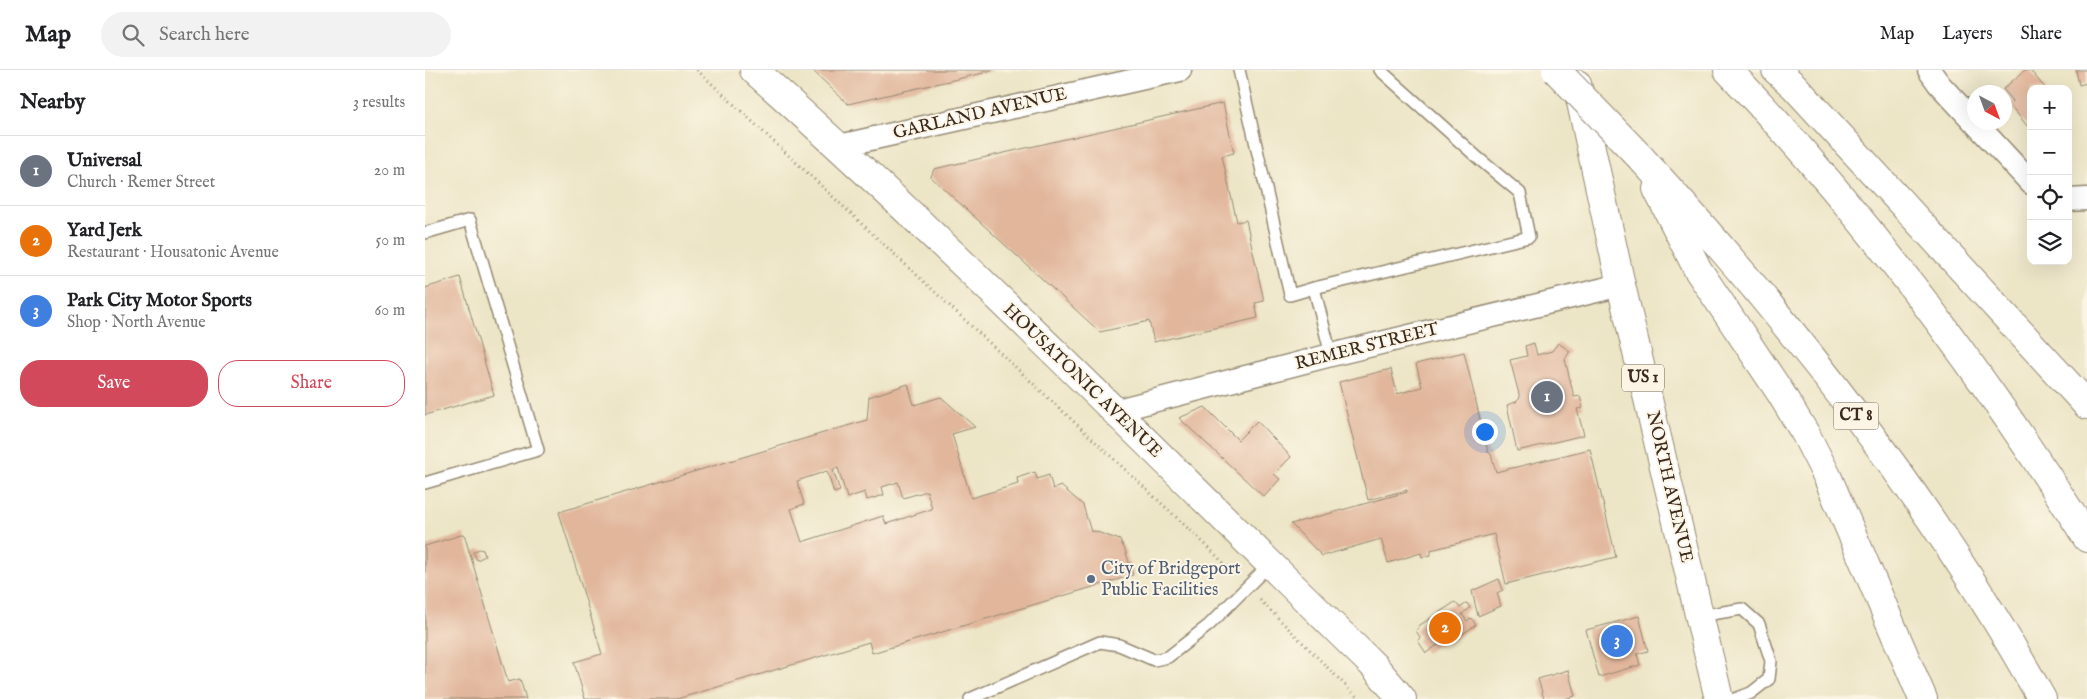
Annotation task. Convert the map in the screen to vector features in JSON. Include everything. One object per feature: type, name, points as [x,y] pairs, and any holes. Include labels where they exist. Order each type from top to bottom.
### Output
[{"type":"main road","name":"HOUSATONIC AVENUE","points":[[754,70],[839,146],[1114,411],[1374,666],[1403,699]]},
{"type":"main road","name":"CT 8","points":[[1556,70],[1640,157],[1710,234],[1770,306],[1880,448],[1959,564],[2042,699]]},
{"type":"main road","name":"NORTH AVENUE","points":[[1574,70],[1621,285],[1719,699]]},
{"type":"main road","points":[[1728,70],[1808,158],[1876,241],[1989,390],[2044,470],[2087,538]]},
{"type":"main road","points":[[1776,70],[1794,86],[2087,405]]},
{"type":"main road","points":[[1640,157],[1698,270],[1762,364],[1805,433],[1827,476],[1923,699]]},
{"type":"street","name":"GARLAND AVENUE","points":[[839,146],[1180,70]]},
{"type":"street","points":[[1929,70],[1939,84],[2027,179]]},
{"type":"street","points":[[2072,200],[2087,199]]},
{"type":"street","name":"REMER STREET","points":[[1114,411],[1331,355],[1621,285]]},
{"type":"lane","points":[[1239,70],[1290,295],[1529,237],[1520,193],[1380,70]]},
{"type":"lane","points":[[425,233],[469,220],[538,450],[425,483]]},
{"type":"lane","points":[[1314,288],[1331,355]]},
{"type":"lane","points":[[970,699],[1100,642],[1119,644],[1154,660],[1169,657],[1209,625],[1269,564]]},
{"type":"lane","points":[[1699,616],[1743,609],[1759,624],[1771,661],[1769,679],[1751,693],[1735,699]]},
{"type":"path","points":[[697,70],[1206,545],[1359,699]]},
{"type":"building","points":[[812,70],[992,70],[992,71],[848,104]]},
{"type":"building","points":[[2025,70],[2030,70],[2043,85],[2027,85],[2027,126],[2012,107],[2012,85],[2008,85]]},
{"type":"building","points":[[2076,70],[2087,70],[2087,83],[2079,85]]},
{"type":"building","points":[[1223,103],[1234,153],[1222,156],[1237,222],[1246,220],[1264,301],[1255,303],[1258,318],[1154,342],[1149,321],[1100,332],[931,177],[934,169]]},
{"type":"building","points":[[460,277],[494,395],[425,415],[425,288]]},
{"type":"building","points":[[1534,343],[1537,355],[1552,351],[1558,343],[1570,351],[1565,359],[1574,397],[1580,396],[1583,408],[1577,409],[1584,435],[1517,451],[1507,405],[1516,402],[1520,398],[1510,360],[1527,356],[1525,346]]},
{"type":"building","points":[[1464,352],[1488,452],[1491,454],[1496,472],[1590,449],[1616,557],[1506,584],[1494,534],[1431,550],[1431,555],[1422,557],[1421,553],[1388,563],[1381,539],[1322,556],[1291,524],[1407,492],[1407,490],[1368,500],[1339,382],[1391,369],[1397,394],[1422,387],[1416,364]]},
{"type":"building","points":[[908,384],[914,405],[941,397],[975,427],[952,434],[971,498],[1018,484],[1017,478],[1035,472],[1037,479],[1049,475],[1053,489],[1061,486],[1083,505],[1091,532],[1094,531],[1120,540],[1133,575],[872,653],[869,642],[677,699],[585,699],[574,662],[602,654],[559,512],[867,420],[869,397]],"holes":[[[838,468],[847,498],[865,492],[867,500],[884,495],[882,487],[898,482],[903,498],[927,491],[932,509],[886,524],[883,516],[802,542],[791,509],[804,504],[797,481],[827,471],[834,493],[840,491],[833,470]]]},
{"type":"building","points":[[1205,407],[1238,440],[1257,421],[1291,457],[1274,474],[1280,479],[1264,497],[1179,418]]},
{"type":"building","points":[[464,534],[508,682],[520,679],[526,699],[425,699],[425,546]]},
{"type":"building","points":[[479,549],[483,550],[485,556],[477,560],[473,552]]},
{"type":"building","points":[[1499,579],[1503,590],[1497,593],[1501,606],[1478,616],[1472,591]]},
{"type":"building","points":[[1455,602],[1460,608],[1467,603],[1470,608],[1462,614],[1467,621],[1471,618],[1476,625],[1447,644],[1445,640],[1426,653],[1418,641],[1420,637],[1416,631],[1420,625]]},
{"type":"building","points":[[1639,616],[1648,651],[1637,654],[1640,665],[1599,677],[1586,630]]},
{"type":"building","points":[[1568,670],[1575,696],[1564,699],[1544,699],[1538,679]]},
{"type":"place","name":"Universal","points":[[1547,397]]},
{"type":"place","name":"City of Bridgeport Public Facilities","points":[[1091,579]]},
{"type":"place","name":"Yard Jerk","points":[[1445,628]]},
{"type":"place","name":"Park City Motor Sports","points":[[1617,641]]}]
